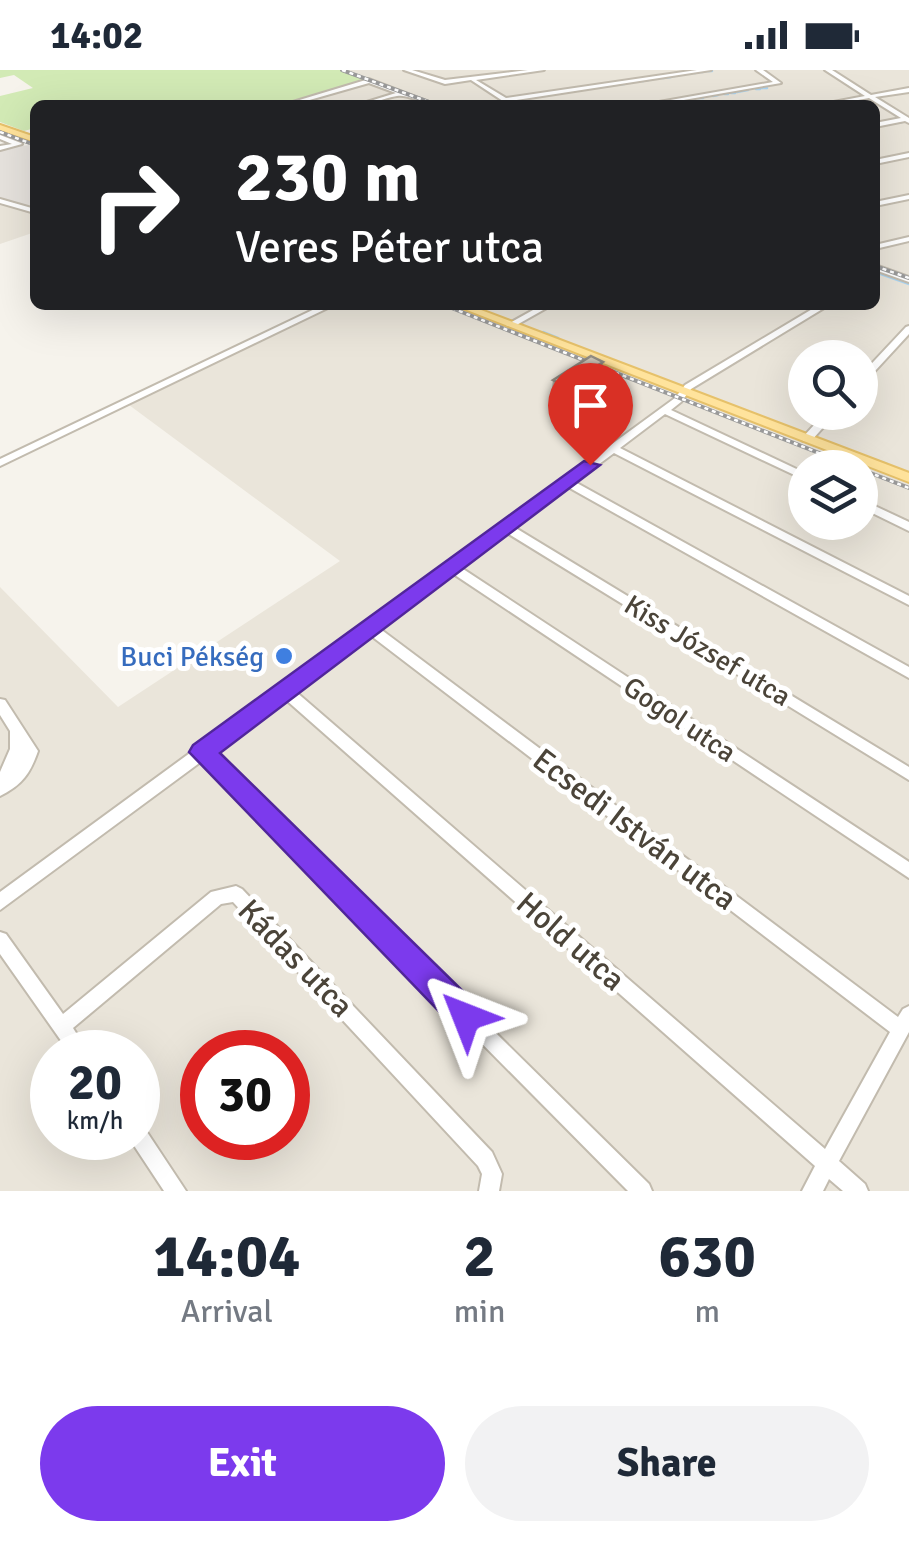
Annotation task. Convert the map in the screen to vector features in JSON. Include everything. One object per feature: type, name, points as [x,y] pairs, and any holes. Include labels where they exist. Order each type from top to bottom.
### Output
[{"type":"main road","points":[[0,127],[30,138]]},
{"type":"main road","points":[[472,310],[909,478]]},
{"type":"street","points":[[407,70],[441,82],[537,70]]},
{"type":"street","points":[[472,80],[506,100],[708,70]]},
{"type":"street","points":[[675,100],[778,83],[759,70]]},
{"type":"street","points":[[828,70],[876,100]]},
{"type":"street","points":[[303,100],[369,81],[421,100]]},
{"type":"street","points":[[852,100],[909,90]]},
{"type":"street","points":[[376,100],[401,92]]},
{"type":"street","points":[[880,102],[907,119]]},
{"type":"street","points":[[880,124],[907,119]]},
{"type":"street","points":[[0,137],[18,144],[0,148]]},
{"type":"street","points":[[880,161],[909,156]]},
{"type":"street","points":[[880,203],[909,197]]},
{"type":"street","points":[[0,201],[30,210]]},
{"type":"street","points":[[880,245],[909,238]]},
{"type":"street","points":[[880,270],[909,280]]},
{"type":"street","points":[[0,462],[319,310]]},
{"type":"street","points":[[510,325],[538,310]]},
{"type":"street","points":[[0,902],[684,392],[746,349],[815,310]]},
{"type":"street","points":[[878,363],[909,329]]},
{"type":"street","points":[[664,410],[788,469]]},
{"type":"street","points":[[807,439],[815,430]]},
{"type":"street","points":[[613,448],[909,601]]},
{"type":"street","points":[[567,482],[909,672]]},
{"type":"street","points":[[878,512],[909,527]]},
{"type":"street","name":"Kiss József utca","points":[[506,527],[909,774]]},
{"type":"street","name":"Gogol utca","points":[[452,568],[909,872]]},
{"type":"street","name":"Ecsedi István utca","points":[[370,628],[905,1023]]},
{"type":"street","name":"Hold utca","points":[[285,690],[858,1191]]},
{"type":"street","points":[[0,705],[31,751],[26,766],[0,788]]},
{"type":"street","points":[[0,788],[18,749],[16,726]]},
{"type":"street","points":[[202,752],[642,1191]]},
{"type":"street","name":"Kádas utca","points":[[61,1027],[217,897],[236,894],[485,1159],[492,1174],[490,1191]]},
{"type":"street","points":[[0,940],[63,1030]]},
{"type":"street","points":[[812,1191],[905,1023]]},
{"type":"street","points":[[155,1160],[176,1191]]},
{"type":"shaded area","points":[[347,70],[909,70],[909,1191],[0,1191],[0,587],[118,707],[340,561],[125,402],[319,310],[880,310],[880,100],[193,100],[368,78]]},
{"type":"shaded area","points":[[30,145],[30,210],[0,202],[0,149]]},
{"type":"shaded area","points":[[0,202],[30,210],[30,234],[0,244]]},
{"type":"green space","points":[[0,70],[347,70],[369,79],[296,100],[30,100],[30,129],[24,131],[0,122],[0,96],[33,88],[14,75],[0,78]]},
{"type":"building","points":[[591,356],[603,362],[565,386],[553,380]]},
{"type":"waterway","points":[[702,72],[706,71]]},
{"type":"waterway","points":[[695,73],[699,72]]},
{"type":"waterway","points":[[674,76],[680,75]]},
{"type":"waterway","points":[[663,78],[671,77]]},
{"type":"waterway","points":[[643,81],[648,80]]},
{"type":"waterway","points":[[762,88],[767,88]]},
{"type":"waterway","points":[[737,92],[748,90]]},
{"type":"waterway","points":[[897,94],[901,93]]},
{"type":"waterway","points":[[713,96],[718,95]]},
{"type":"waterway","points":[[698,98],[703,98]]},
{"type":"waterway","points":[[687,100],[692,99]]},
{"type":"waterway","points":[[883,125],[902,122]]},
{"type":"waterway","points":[[880,274],[909,284]]},
{"type":"waterway","points":[[543,332],[558,338]]},
{"type":"waterway","points":[[878,461],[887,464]]},
{"type":"railway","points":[[342,70],[423,100]]},
{"type":"railway","points":[[0,132],[30,143]]},
{"type":"railway","points":[[880,268],[909,278]]},
{"type":"railway","points":[[457,310],[811,450]]},
{"type":"railway","points":[[878,476],[909,488]]},
{"type":"place","name":"Buci Pékség","points":[[284,656]]},
{"type":"route","points":[[466,1017],[202,752],[590,465]]}]
